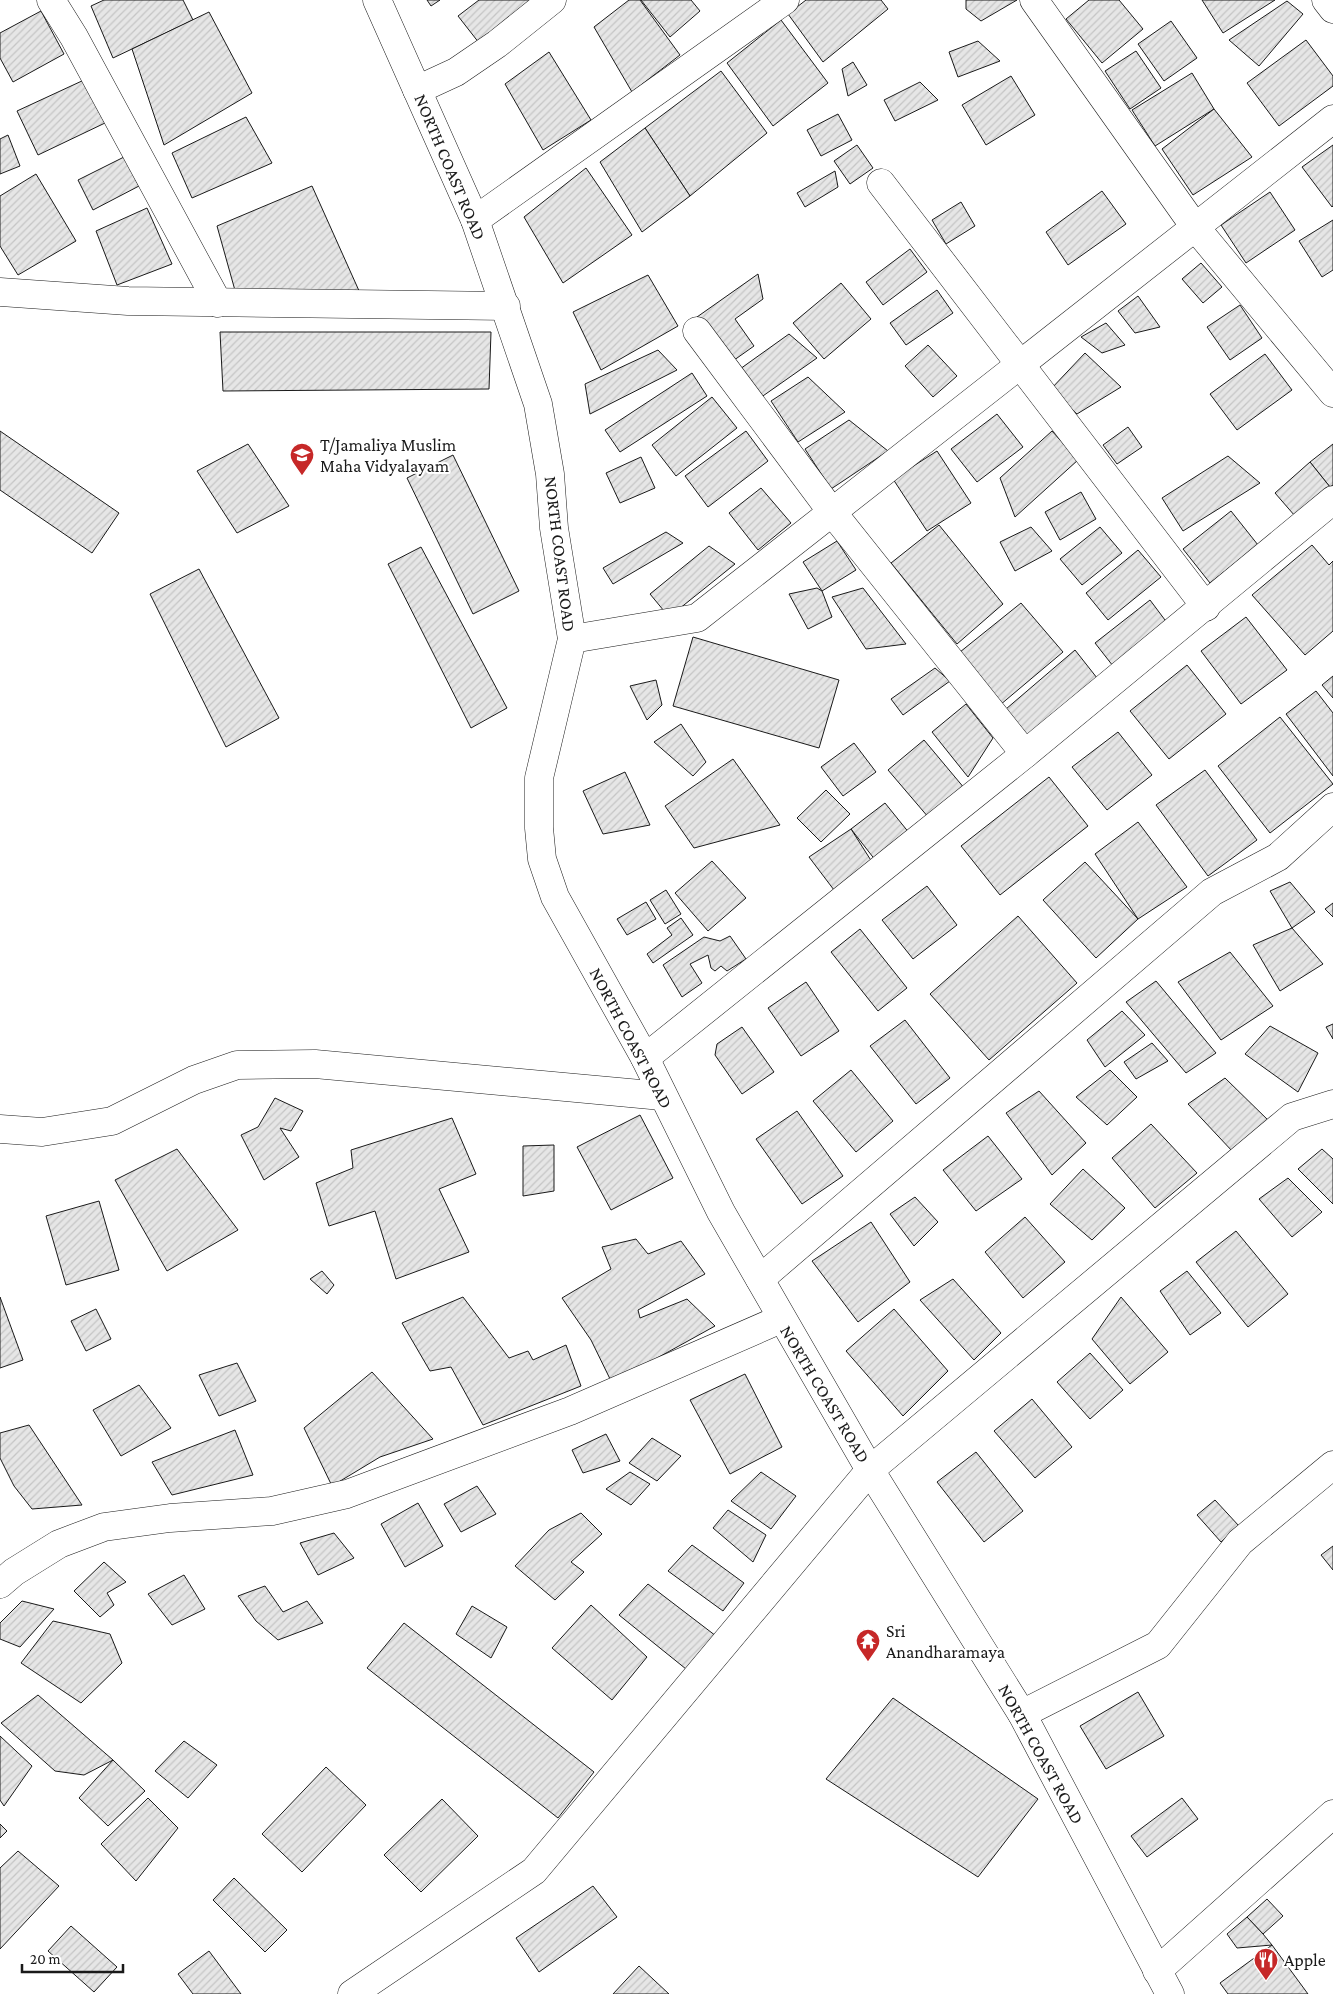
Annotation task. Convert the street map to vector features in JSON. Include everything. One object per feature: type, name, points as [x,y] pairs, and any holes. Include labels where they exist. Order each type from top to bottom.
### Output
[{"type":"street","points":[[51,0],[74,36],[218,303]]},
{"type":"street","name":"NORTH COAST ROAD","points":[[377,0],[475,220],[538,404],[550,474],[554,528],[572,639],[540,778],[539,828],[542,859],[555,897],[645,1058],[662,1096],[721,1212],[781,1319],[870,1470],[1022,1714],[1163,1982]]},
{"type":"street","points":[[417,90],[456,72],[497,44],[552,0]]},
{"type":"street","points":[[475,220],[786,0]]},
{"type":"street","points":[[1034,0],[1195,227],[1333,393]]},
{"type":"street","points":[[1326,0],[1333,9]]},
{"type":"street","points":[[572,639],[697,618],[1333,119]]},
{"type":"street","points":[[881,183],[1206,606]]},
{"type":"street","points":[[0,292],[128,301],[506,306]]},
{"type":"street","points":[[697,331],[832,512],[1024,754]]},
{"type":"street","points":[[645,1058],[1024,754],[1333,500]]},
{"type":"street","points":[[760,1279],[1212,892],[1278,857],[1333,807]]},
{"type":"street","points":[[0,1129],[42,1132],[112,1121],[194,1080],[237,1065],[315,1064],[662,1096]]},
{"type":"street","points":[[352,1994],[534,1871],[870,1470],[1292,1117],[1333,1104]]},
{"type":"street","points":[[0,1584],[14,1572],[59,1544],[104,1527],[170,1518],[272,1511],[347,1494],[570,1411],[781,1319]]},
{"type":"street","points":[[1022,1714],[1158,1645],[1240,1542],[1333,1465]]},
{"type":"street","points":[[1163,1982],[1333,1814]]},
{"type":"building","points":[[104,0],[183,0],[193,20],[113,58],[91,6]]},
{"type":"building","points":[[427,0],[440,0],[431,6]]},
{"type":"building","points":[[479,0],[547,0],[483,48],[458,16]]},
{"type":"building","points":[[629,0],[640,0],[680,55],[632,92],[594,27]]},
{"type":"building","points":[[641,0],[691,0],[700,11],[670,37]]},
{"type":"building","points":[[806,0],[881,0],[888,9],[823,62],[788,14]]},
{"type":"building","points":[[966,0],[1017,0],[981,21],[966,9]]},
{"type":"building","points":[[1089,0],[1119,0],[1143,29],[1102,63],[1066,19]]},
{"type":"building","points":[[1202,0],[1275,0],[1223,33]]},
{"type":"building","points":[[1287,1],[1303,14],[1259,66],[1229,40]]},
{"type":"building","points":[[41,11],[64,54],[13,82],[0,58],[0,33]]},
{"type":"building","points":[[209,12],[252,93],[164,145],[132,49]]},
{"type":"building","points":[[781,20],[828,83],[773,126],[727,63]]},
{"type":"building","points":[[1171,21],[1197,58],[1164,81],[1138,44]]},
{"type":"building","points":[[1306,40],[1333,76],[1333,86],[1279,126],[1247,83]]},
{"type":"building","points":[[978,41],[1000,61],[958,77],[949,52]]},
{"type":"building","points":[[1136,51],[1161,88],[1130,109],[1105,71]]},
{"type":"building","points":[[549,52],[591,120],[543,150],[505,84]]},
{"type":"building","points":[[853,62],[867,85],[848,96],[842,69]]},
{"type":"building","points":[[721,71],[767,133],[690,196],[645,128]]},
{"type":"building","points":[[1192,73],[1214,109],[1155,146],[1132,110]]},
{"type":"building","points":[[1011,76],[1035,115],[986,145],[962,105]]},
{"type":"building","points":[[84,80],[105,123],[38,155],[17,111]]},
{"type":"building","points":[[920,82],[938,100],[895,121],[884,100]]},
{"type":"building","points":[[1214,109],[1252,157],[1193,195],[1162,149]]},
{"type":"building","points":[[838,114],[852,140],[821,156],[807,130]]},
{"type":"building","points":[[246,117],[272,163],[192,198],[172,153]]},
{"type":"building","points":[[645,128],[690,196],[642,232],[600,162]]},
{"type":"building","points":[[8,135],[20,166],[0,174],[0,139]]},
{"type":"building","points":[[857,145],[873,168],[850,184],[834,161]]},
{"type":"building","points":[[1333,145],[1333,206],[1332,207],[1302,167]]},
{"type":"building","points":[[124,157],[139,186],[93,210],[78,180]]},
{"type":"building","points":[[586,168],[632,235],[563,283],[524,217]]},
{"type":"building","points":[[835,171],[838,187],[805,207],[797,193]]},
{"type":"building","points":[[36,174],[76,241],[18,275],[0,246],[0,196]]},
{"type":"building","points":[[312,186],[360,293],[236,294],[217,226]]},
{"type":"building","points":[[1102,191],[1126,224],[1068,265],[1046,232]]},
{"type":"building","points":[[1270,192],[1295,230],[1246,263],[1221,225]]},
{"type":"building","points":[[961,202],[975,226],[946,244],[932,220]]},
{"type":"building","points":[[147,208],[172,264],[117,285],[96,231]]},
{"type":"building","points":[[1333,220],[1333,270],[1322,277],[1299,241]]},
{"type":"building","points":[[910,249],[927,272],[883,305],[866,282]]},
{"type":"building","points":[[1201,263],[1222,287],[1203,303],[1182,279]]},
{"type":"building","points":[[758,274],[763,299],[735,319],[754,346],[730,363],[697,317]]},
{"type":"building","points":[[648,275],[678,326],[601,370],[573,312]]},
{"type":"building","points":[[841,283],[871,319],[824,359],[793,323]]},
{"type":"building","points":[[937,290],[953,313],[906,345],[890,323]]},
{"type":"building","points":[[1138,296],[1160,327],[1135,333],[1118,311]]},
{"type":"building","points":[[1240,305],[1262,338],[1230,360],[1207,327]]},
{"type":"building","points":[[1106,323],[1125,345],[1102,353],[1081,337]]},
{"type":"building","points":[[220,332],[491,332],[489,389],[223,391]]},
{"type":"building","points":[[789,334],[817,358],[760,398],[740,369]]},
{"type":"building","points":[[928,345],[957,376],[933,397],[905,366]]},
{"type":"building","points":[[658,350],[677,370],[590,414],[585,384]]},
{"type":"building","points":[[1085,353],[1121,387],[1077,414],[1050,390]]},
{"type":"building","points":[[1265,354],[1292,390],[1237,430],[1210,394]]},
{"type":"building","points":[[692,373],[707,396],[620,452],[605,430]]},
{"type":"building","points":[[808,377],[845,412],[798,442],[771,401]]},
{"type":"building","points":[[712,397],[737,428],[676,476],[652,445]]},
{"type":"building","points":[[997,414],[1023,447],[977,482],[951,449]]},
{"type":"building","points":[[849,420],[888,451],[831,489],[805,449]]},
{"type":"building","points":[[1128,427],[1142,447],[1117,464],[1103,445]]},
{"type":"building","points":[[0,431],[119,513],[92,553],[0,490]]},
{"type":"building","points":[[746,431],[768,461],[708,507],[685,476]]},
{"type":"building","points":[[1052,431],[1078,460],[1015,517],[1000,478]]},
{"type":"building","points":[[248,444],[289,506],[237,533],[197,471]]},
{"type":"building","points":[[1333,444],[1333,485],[1330,487],[1310,462]]},
{"type":"building","points":[[937,451],[971,503],[927,531],[893,479]]},
{"type":"building","points":[[453,455],[519,591],[473,614],[407,478]]},
{"type":"building","points":[[1228,456],[1260,483],[1183,531],[1162,498]]},
{"type":"building","points":[[641,457],[655,488],[620,503],[606,473]]},
{"type":"building","points":[[1310,462],[1330,487],[1295,516],[1275,493]]},
{"type":"building","points":[[761,488],[791,523],[758,550],[729,513]]},
{"type":"building","points":[[1081,492],[1096,519],[1060,540],[1045,512]]},
{"type":"building","points":[[1231,511],[1258,545],[1210,583],[1183,549]]},
{"type":"building","points":[[939,525],[1003,604],[957,644],[891,563]]},
{"type":"building","points":[[1031,527],[1052,551],[1015,571],[1000,542]]},
{"type":"building","points":[[1100,527],[1122,553],[1082,585],[1060,559]]},
{"type":"building","points":[[666,532],[683,543],[613,584],[603,568]]},
{"type":"building","points":[[837,541],[856,570],[822,591],[803,562]]},
{"type":"building","points":[[1312,545],[1329,565],[1333,561],[1333,631],[1305,655],[1252,595]]},
{"type":"building","points":[[709,546],[735,564],[669,617],[650,594]]},
{"type":"building","points":[[421,547],[507,708],[471,728],[388,564]]},
{"type":"building","points":[[1138,550],[1161,577],[1108,620],[1086,593]]},
{"type":"building","points":[[199,569],[279,718],[226,747],[150,594]]},
{"type":"building","points":[[817,588],[822,591],[832,617],[808,629],[789,594]]},
{"type":"building","points":[[863,588],[906,644],[866,649],[832,597]]},
{"type":"building","points":[[1150,600],[1168,624],[1113,666],[1095,643]]},
{"type":"building","points":[[1021,603],[1063,652],[1000,705],[960,652]]},
{"type":"building","points":[[1246,617],[1287,670],[1241,704],[1201,651]]},
{"type":"building","points":[[693,637],[839,680],[819,748],[673,706]]},
{"type":"building","points":[[1075,650],[1101,683],[1031,740],[1006,709]]},
{"type":"building","points":[[1187,665],[1226,714],[1169,759],[1130,711]]},
{"type":"building","points":[[935,668],[950,681],[903,715],[891,699]]},
{"type":"building","points":[[1333,676],[1333,698],[1322,685]]},
{"type":"building","points":[[656,680],[662,705],[647,720],[630,686]]},
{"type":"building","points":[[1316,691],[1333,713],[1333,776],[1286,714]]},
{"type":"building","points":[[966,704],[993,738],[968,777],[932,732]]},
{"type":"building","points":[[1280,717],[1333,784],[1270,833],[1218,766]]},
{"type":"building","points":[[681,724],[706,762],[693,776],[654,742]]},
{"type":"building","points":[[1118,732],[1152,775],[1107,810],[1072,767]]},
{"type":"building","points":[[924,740],[965,789],[929,818],[888,770]]},
{"type":"building","points":[[854,743],[876,772],[843,796],[821,767]]},
{"type":"building","points":[[733,759],[780,825],[694,848],[665,806]]},
{"type":"building","points":[[1205,770],[1257,840],[1208,876],[1156,805]]},
{"type":"building","points":[[625,772],[650,825],[603,834],[583,791]]},
{"type":"building","points":[[1049,777],[1088,826],[1000,895],[961,846]]},
{"type":"building","points":[[826,790],[850,814],[821,842],[797,818]]},
{"type":"building","points":[[885,803],[910,834],[876,861],[851,829]]},
{"type":"building","points":[[1138,822],[1187,887],[1138,919],[1095,854]]},
{"type":"building","points":[[851,829],[872,862],[834,890],[809,857]]},
{"type":"building","points":[[712,861],[746,898],[708,931],[675,893]]},
{"type":"building","points":[[1085,862],[1138,919],[1096,958],[1043,900]]},
{"type":"building","points":[[1290,882],[1315,912],[1292,928],[1270,891]]},
{"type":"building","points":[[927,886],[957,925],[913,959],[882,920]]},
{"type":"building","points":[[666,890],[681,914],[665,924],[650,900]]},
{"type":"building","points":[[646,902],[656,919],[627,935],[617,919]]},
{"type":"building","points":[[1333,903],[1333,917],[1325,909]]},
{"type":"building","points":[[1018,916],[1077,983],[989,1060],[930,994]]},
{"type":"building","points":[[681,918],[693,935],[653,963],[647,954],[672,935],[667,928]]},
{"type":"building","points":[[1292,928],[1323,964],[1280,991],[1253,945]]},
{"type":"building","points":[[860,929],[907,988],[878,1011],[831,952]]},
{"type":"building","points":[[730,936],[746,959],[727,971],[721,966],[715,971],[711,968],[708,955],[690,964],[702,983],[682,997],[663,965],[704,937],[720,941]]},
{"type":"building","points":[[1230,952],[1273,1006],[1221,1040],[1178,982]]},
{"type":"building","points":[[1156,981],[1216,1053],[1186,1073],[1126,1002]]},
{"type":"building","points":[[806,982],[839,1031],[801,1056],[768,1008]]},
{"type":"building","points":[[1122,1011],[1145,1035],[1105,1067],[1087,1040]]},
{"type":"building","points":[[905,1020],[950,1078],[916,1104],[870,1046]]},
{"type":"building","points":[[1333,1024],[1333,1039],[1326,1027]]},
{"type":"building","points":[[1270,1026],[1318,1053],[1298,1092],[1245,1054]]},
{"type":"building","points":[[742,1027],[774,1072],[742,1094],[715,1055],[717,1044]]},
{"type":"building","points":[[1152,1043],[1168,1061],[1136,1079],[1124,1062]]},
{"type":"building","points":[[851,1070],[893,1121],[856,1152],[813,1101]]},
{"type":"building","points":[[1110,1070],[1137,1097],[1107,1125],[1076,1097]]},
{"type":"building","points":[[1225,1078],[1270,1122],[1233,1152],[1188,1104]]},
{"type":"building","points":[[1039,1091],[1086,1143],[1052,1175],[1006,1113]]},
{"type":"building","points":[[275,1098],[303,1111],[291,1131],[280,1128],[299,1157],[264,1180],[241,1135],[258,1127]]},
{"type":"building","points":[[797,1111],[843,1176],[802,1204],[756,1139]]},
{"type":"building","points":[[640,1115],[673,1178],[611,1210],[577,1147]]},
{"type":"building","points":[[452,1118],[476,1174],[439,1189],[469,1252],[396,1279],[375,1211],[329,1226],[316,1183],[353,1168],[351,1150]]},
{"type":"building","points":[[1151,1124],[1197,1173],[1155,1208],[1112,1158]]},
{"type":"building","points":[[988,1136],[1022,1179],[976,1211],[943,1170]]},
{"type":"building","points":[[554,1145],[554,1191],[523,1196],[523,1146]]},
{"type":"building","points":[[177,1149],[238,1230],[167,1271],[115,1180]]},
{"type":"building","points":[[1322,1149],[1333,1159],[1333,1204],[1298,1169]]},
{"type":"building","points":[[1083,1169],[1125,1208],[1092,1240],[1050,1204]]},
{"type":"building","points":[[1288,1178],[1322,1212],[1292,1237],[1259,1199]]},
{"type":"building","points":[[915,1197],[938,1222],[914,1246],[890,1214]]},
{"type":"building","points":[[99,1201],[119,1270],[66,1285],[46,1216]]},
{"type":"building","points":[[1025,1217],[1065,1262],[1023,1298],[985,1252]]},
{"type":"building","points":[[871,1222],[910,1282],[858,1322],[812,1261]]},
{"type":"building","points":[[1236,1231],[1288,1294],[1248,1327],[1196,1262]]},
{"type":"building","points":[[636,1239],[648,1254],[681,1241],[705,1274],[638,1310],[640,1318],[687,1299],[715,1326],[612,1383],[591,1340],[562,1298],[611,1269],[602,1247]]},
{"type":"building","points":[[322,1271],[334,1285],[327,1294],[310,1279]]},
{"type":"building","points":[[1187,1271],[1221,1313],[1190,1335],[1160,1291]]},
{"type":"building","points":[[953,1279],[1001,1333],[974,1360],[920,1300]]},
{"type":"building","points":[[0,1297],[23,1360],[0,1368]]},
{"type":"building","points":[[463,1297],[509,1358],[528,1351],[533,1360],[566,1345],[581,1386],[483,1425],[451,1367],[430,1371],[402,1323]]},
{"type":"building","points":[[1121,1297],[1168,1352],[1130,1384],[1092,1339]]},
{"type":"building","points":[[96,1309],[111,1339],[86,1351],[71,1321]]},
{"type":"building","points":[[894,1309],[948,1371],[903,1416],[846,1351]]},
{"type":"building","points":[[1090,1353],[1123,1390],[1090,1419],[1057,1382]]},
{"type":"building","points":[[237,1363],[256,1401],[219,1416],[199,1375]]},
{"type":"building","points":[[372,1372],[433,1439],[380,1457],[332,1486],[304,1428]]},
{"type":"building","points":[[745,1374],[782,1447],[730,1474],[690,1400]]},
{"type":"building","points":[[139,1385],[171,1428],[121,1456],[93,1410]]},
{"type":"building","points":[[1032,1399],[1072,1447],[1035,1478],[994,1431]]},
{"type":"building","points":[[29,1425],[82,1505],[32,1509],[14,1486],[0,1458],[0,1433]]},
{"type":"building","points":[[235,1430],[253,1475],[172,1495],[152,1462]]},
{"type":"building","points":[[606,1434],[620,1461],[583,1473],[572,1450]]},
{"type":"building","points":[[652,1438],[681,1456],[657,1481],[629,1463]]},
{"type":"building","points":[[976,1452],[1023,1511],[984,1542],[937,1482]]},
{"type":"building","points":[[630,1472],[650,1484],[631,1505],[606,1489]]},
{"type":"building","points":[[761,1472],[796,1496],[771,1529],[731,1501]]},
{"type":"building","points":[[477,1486],[496,1514],[461,1532],[444,1504]]},
{"type":"building","points":[[1215,1500],[1239,1526],[1221,1542],[1197,1515]]},
{"type":"building","points":[[418,1503],[443,1546],[405,1567],[381,1524]]},
{"type":"building","points":[[728,1510],[766,1535],[753,1562],[713,1528]]},
{"type":"building","points":[[581,1513],[602,1534],[571,1562],[584,1572],[555,1600],[515,1566],[549,1530]]},
{"type":"building","points":[[334,1533],[354,1558],[318,1575],[300,1543]]},
{"type":"building","points":[[692,1545],[744,1583],[723,1611],[668,1571]]},
{"type":"building","points":[[1333,1546],[1333,1570],[1321,1555]]},
{"type":"building","points":[[104,1562],[126,1582],[107,1593],[114,1605],[100,1617],[74,1591]]},
{"type":"building","points":[[184,1575],[205,1609],[172,1625],[148,1594]]},
{"type":"building","points":[[648,1584],[716,1636],[686,1669],[619,1615]]},
{"type":"building","points":[[265,1586],[283,1612],[307,1601],[323,1623],[278,1640],[256,1621],[238,1596]]},
{"type":"building","points":[[22,1601],[54,1609],[20,1647],[0,1639],[0,1623]]},
{"type":"building","points":[[591,1605],[647,1657],[612,1700],[552,1648]]},
{"type":"building","points":[[472,1606],[507,1627],[491,1658],[456,1634]]},
{"type":"building","points":[[53,1621],[110,1634],[122,1663],[81,1703],[21,1663]]},
{"type":"building","points":[[404,1623],[594,1772],[558,1818],[367,1668]]},
{"type":"building","points":[[1138,1692],[1164,1736],[1106,1769],[1080,1726]]},
{"type":"building","points":[[38,1695],[113,1760],[84,1775],[55,1771],[1,1723]]},
{"type":"building","points":[[893,1698],[1038,1799],[978,1877],[826,1779]]},
{"type":"building","points":[[0,1736],[32,1766],[4,1806],[0,1800]]},
{"type":"building","points":[[184,1741],[217,1765],[188,1798],[155,1771]]},
{"type":"building","points":[[113,1760],[145,1791],[108,1826],[79,1798]]},
{"type":"building","points":[[326,1767],[366,1805],[302,1872],[262,1834]]},
{"type":"building","points":[[148,1798],[178,1828],[136,1881],[101,1844]]},
{"type":"building","points":[[1182,1798],[1198,1819],[1147,1857],[1131,1836]]},
{"type":"building","points":[[442,1799],[478,1836],[421,1892],[384,1855]]},
{"type":"building","points":[[0,1824],[7,1831],[0,1838]]},
{"type":"building","points":[[18,1851],[59,1886],[0,1949],[0,1868]]},
{"type":"building","points":[[234,1878],[287,1930],[265,1952],[213,1900]]},
{"type":"building","points":[[593,1886],[617,1917],[539,1972],[516,1938]]},
{"type":"building","points":[[1267,1899],[1283,1916],[1263,1934],[1247,1917]]},
{"type":"building","points":[[1247,1917],[1272,1945],[1237,1948],[1227,1934]]},
{"type":"building","points":[[71,1926],[117,1967],[94,1992],[48,1951]]},
{"type":"building","points":[[1272,1945],[1308,1994],[1228,1994],[1220,1983]]},
{"type":"building","points":[[209,1951],[241,1994],[193,1994],[178,1974]]},
{"type":"building","points":[[639,1966],[669,1994],[613,1994]]},
{"type":"place","name":"T/Jamaliya Muslim Maha Vidyalayam","points":[[302,476]]},
{"type":"place","name":"Sri Anandharamaya","points":[[868,1662]]},
{"type":"place","name":"Apple","points":[[1266,1981]]}]
